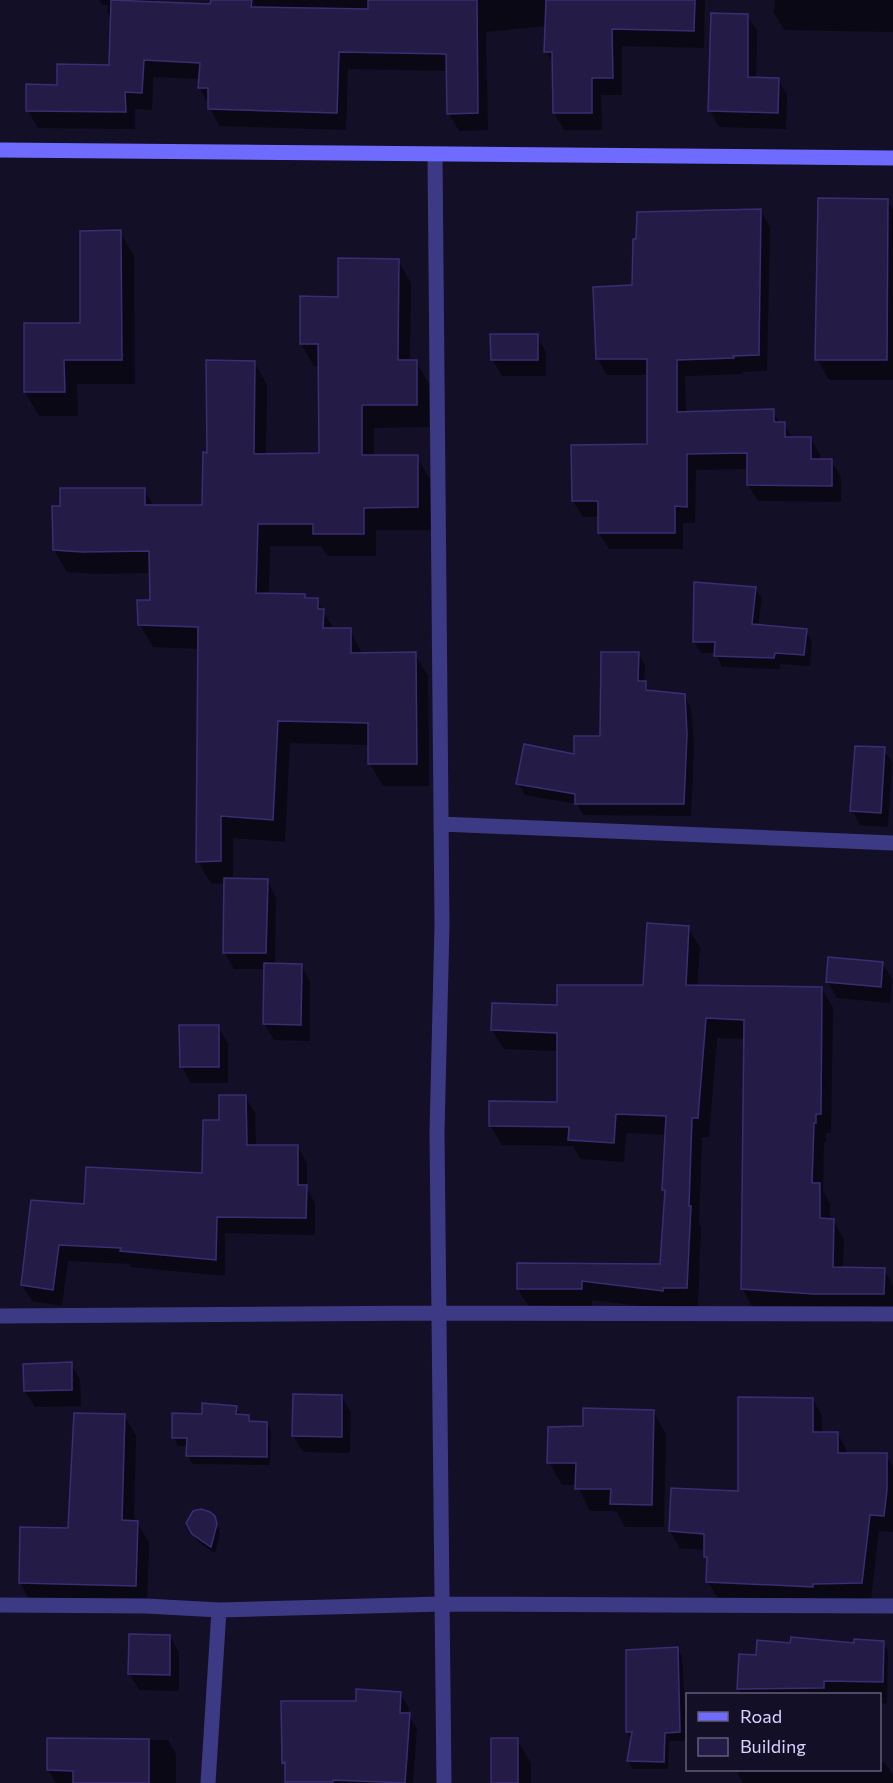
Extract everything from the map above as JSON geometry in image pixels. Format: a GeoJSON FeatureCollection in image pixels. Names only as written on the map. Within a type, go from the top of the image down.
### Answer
{"type":"FeatureCollection","features":[{"type":"Feature","properties":{"kind":"street"},"geometry":{"type":"LineString","coordinates":[[0,150],[893,158]]}},
{"type":"Feature","properties":{"kind":"street"},"geometry":{"type":"LineString","coordinates":[[435,155],[442,925],[437,1133],[444,1783]]}},
{"type":"Feature","properties":{"kind":"street"},"geometry":{"type":"LineString","coordinates":[[441,824],[893,843]]}},
{"type":"Feature","properties":{"kind":"street"},"geometry":{"type":"LineString","coordinates":[[0,1316],[438,1313],[893,1314]]}},
{"type":"Feature","properties":{"kind":"street"},"geometry":{"type":"LineString","coordinates":[[0,1605],[146,1606],[219,1610],[442,1604],[893,1606]]}},
{"type":"Feature","properties":{"kind":"street"},"geometry":{"type":"LineString","coordinates":[[208,1783],[219,1610]]}},
{"type":"Feature","properties":{"kind":"building"},"geometry":{"type":"Polygon","coordinates":[[[111,0],[210,4],[211,0],[252,0],[251,7],[368,9],[368,0],[477,0],[478,113],[447,114],[446,54],[339,52],[337,113],[208,109],[208,88],[198,88],[200,63],[144,60],[142,93],[125,92],[126,112],[26,111],[26,84],[57,85],[57,64],[109,65],[111,0]]]}},
{"type":"Feature","properties":{"kind":"building"},"geometry":{"type":"Polygon","coordinates":[[[546,0],[695,0],[694,31],[612,29],[613,78],[592,78],[592,113],[553,113],[552,52],[544,52],[546,0]]]}},
{"type":"Feature","properties":{"kind":"building"},"geometry":{"type":"Polygon","coordinates":[[[711,13],[748,14],[748,77],[779,78],[778,113],[708,111],[711,13]]]}},
{"type":"Feature","properties":{"kind":"building"},"geometry":{"type":"Polygon","coordinates":[[[818,198],[888,199],[887,360],[815,360],[818,198]]]}},
{"type":"Feature","properties":{"kind":"building"},"geometry":{"type":"Polygon","coordinates":[[[761,209],[759,355],[677,360],[677,412],[774,409],[774,422],[785,422],[785,437],[811,437],[811,459],[832,459],[832,486],[747,485],[747,453],[687,454],[687,507],[675,506],[675,533],[598,533],[598,501],[572,501],[571,445],[647,444],[647,359],[596,359],[593,287],[632,285],[633,239],[636,239],[637,212],[761,209]]]}},
{"type":"Feature","properties":{"kind":"building"},"geometry":{"type":"Polygon","coordinates":[[[121,230],[122,360],[64,360],[65,392],[24,392],[24,323],[80,323],[80,231],[121,230]]]}},
{"type":"Feature","properties":{"kind":"building"},"geometry":{"type":"Polygon","coordinates":[[[338,258],[399,259],[398,360],[417,360],[417,405],[362,405],[362,455],[418,455],[418,507],[364,508],[364,534],[313,534],[313,524],[258,524],[256,593],[305,594],[305,598],[318,598],[318,609],[324,609],[323,628],[351,628],[351,653],[416,652],[417,764],[368,764],[368,723],[278,721],[273,820],[221,816],[221,861],[196,862],[198,627],[138,625],[137,600],[150,600],[149,551],[53,550],[52,506],[60,506],[60,488],[145,488],[145,505],[202,505],[203,452],[207,453],[206,360],[255,361],[254,454],[319,453],[318,344],[300,344],[300,296],[338,297],[338,258]]]}},
{"type":"Feature","properties":{"kind":"building"},"geometry":{"type":"Polygon","coordinates":[[[490,334],[538,334],[538,360],[491,360],[490,334]]]}},
{"type":"Feature","properties":{"kind":"building"},"geometry":{"type":"Polygon","coordinates":[[[694,582],[756,587],[752,624],[807,629],[804,655],[775,653],[774,658],[714,656],[715,642],[693,642],[694,582]]]}},
{"type":"Feature","properties":{"kind":"building"},"geometry":{"type":"Polygon","coordinates":[[[601,652],[639,652],[638,681],[646,681],[646,690],[685,694],[687,734],[684,804],[575,804],[575,794],[516,784],[524,744],[574,754],[574,736],[600,736],[601,652]]]}},
{"type":"Feature","properties":{"kind":"building"},"geometry":{"type":"Polygon","coordinates":[[[855,746],[885,747],[881,813],[850,811],[855,746]]]}},
{"type":"Feature","properties":{"kind":"building"},"geometry":{"type":"Polygon","coordinates":[[[224,878],[268,879],[266,953],[223,953],[224,878]]]}},
{"type":"Feature","properties":{"kind":"building"},"geometry":{"type":"Polygon","coordinates":[[[647,923],[689,926],[686,985],[822,987],[821,1114],[816,1114],[816,1123],[814,1123],[812,1183],[820,1183],[820,1218],[834,1219],[833,1267],[885,1268],[884,1294],[814,1294],[741,1289],[744,1020],[706,1018],[698,1118],[692,1118],[687,1288],[663,1288],[663,1291],[582,1281],[582,1289],[517,1289],[517,1263],[660,1264],[665,1190],[662,1190],[666,1116],[616,1114],[614,1143],[568,1140],[569,1127],[489,1126],[489,1101],[557,1102],[557,1033],[491,1030],[492,1003],[557,1005],[557,985],[643,985],[647,923]]]}},
{"type":"Feature","properties":{"kind":"building"},"geometry":{"type":"Polygon","coordinates":[[[828,957],[883,962],[881,987],[826,982],[828,957]]]}},
{"type":"Feature","properties":{"kind":"building"},"geometry":{"type":"Polygon","coordinates":[[[264,963],[302,964],[301,1025],[263,1024],[264,963]]]}},
{"type":"Feature","properties":{"kind":"building"},"geometry":{"type":"Polygon","coordinates":[[[179,1025],[219,1025],[219,1067],[180,1067],[179,1025]]]}},
{"type":"Feature","properties":{"kind":"building"},"geometry":{"type":"Polygon","coordinates":[[[219,1095],[246,1095],[247,1145],[298,1145],[298,1185],[307,1185],[306,1218],[217,1217],[216,1260],[120,1251],[121,1248],[59,1245],[53,1290],[21,1285],[31,1200],[84,1204],[86,1167],[202,1173],[203,1120],[219,1120],[219,1095]]]}},
{"type":"Feature","properties":{"kind":"building"},"geometry":{"type":"Polygon","coordinates":[[[72,1362],[72,1390],[24,1391],[23,1364],[72,1362]]]}},
{"type":"Feature","properties":{"kind":"building"},"geometry":{"type":"Polygon","coordinates":[[[293,1394],[342,1395],[342,1437],[292,1436],[293,1394]]]}},
{"type":"Feature","properties":{"kind":"building"},"geometry":{"type":"Polygon","coordinates":[[[738,1397],[813,1398],[813,1432],[838,1432],[838,1453],[887,1453],[884,1516],[870,1515],[862,1583],[813,1584],[813,1587],[706,1582],[707,1557],[704,1557],[704,1534],[669,1531],[671,1488],[738,1491],[738,1397]]]}},
{"type":"Feature","properties":{"kind":"building"},"geometry":{"type":"Polygon","coordinates":[[[202,1403],[237,1406],[236,1414],[249,1415],[249,1421],[267,1422],[267,1457],[186,1456],[187,1438],[172,1438],[172,1413],[202,1414],[202,1403]]]}},
{"type":"Feature","properties":{"kind":"building"},"geometry":{"type":"Polygon","coordinates":[[[583,1408],[654,1410],[652,1505],[610,1504],[611,1489],[575,1489],[576,1463],[547,1463],[548,1427],[583,1426],[583,1408]]]}},
{"type":"Feature","properties":{"kind":"building"},"geometry":{"type":"Polygon","coordinates":[[[74,1413],[125,1414],[122,1520],[138,1521],[136,1586],[19,1583],[20,1527],[68,1528],[74,1413]]]}},
{"type":"Feature","properties":{"kind":"building"},"geometry":{"type":"Polygon","coordinates":[[[201,1509],[215,1516],[217,1524],[211,1547],[192,1534],[186,1523],[193,1511],[201,1509]]]}},
{"type":"Feature","properties":{"kind":"building"},"geometry":{"type":"Polygon","coordinates":[[[129,1634],[170,1635],[170,1675],[128,1674],[129,1634]]]}},
{"type":"Feature","properties":{"kind":"building"},"geometry":{"type":"Polygon","coordinates":[[[791,1637],[854,1643],[854,1639],[884,1641],[883,1682],[824,1681],[824,1688],[737,1689],[739,1654],[756,1655],[757,1640],[790,1643],[791,1637]]]}},
{"type":"Feature","properties":{"kind":"building"},"geometry":{"type":"Polygon","coordinates":[[[678,1647],[680,1732],[665,1733],[664,1762],[627,1761],[632,1732],[626,1732],[626,1650],[678,1647]]]}},
{"type":"Feature","properties":{"kind":"building"},"geometry":{"type":"Polygon","coordinates":[[[356,1689],[401,1692],[400,1713],[410,1713],[405,1783],[333,1780],[333,1782],[285,1782],[285,1762],[282,1763],[281,1701],[356,1701],[356,1689]]]}},
{"type":"Feature","properties":{"kind":"building"},"geometry":{"type":"Polygon","coordinates":[[[47,1738],[149,1739],[149,1783],[73,1783],[73,1771],[47,1770],[47,1738]]]}},
{"type":"Feature","properties":{"kind":"building"},"geometry":{"type":"Polygon","coordinates":[[[491,1738],[518,1738],[518,1783],[491,1783],[491,1738]]]}}]}
